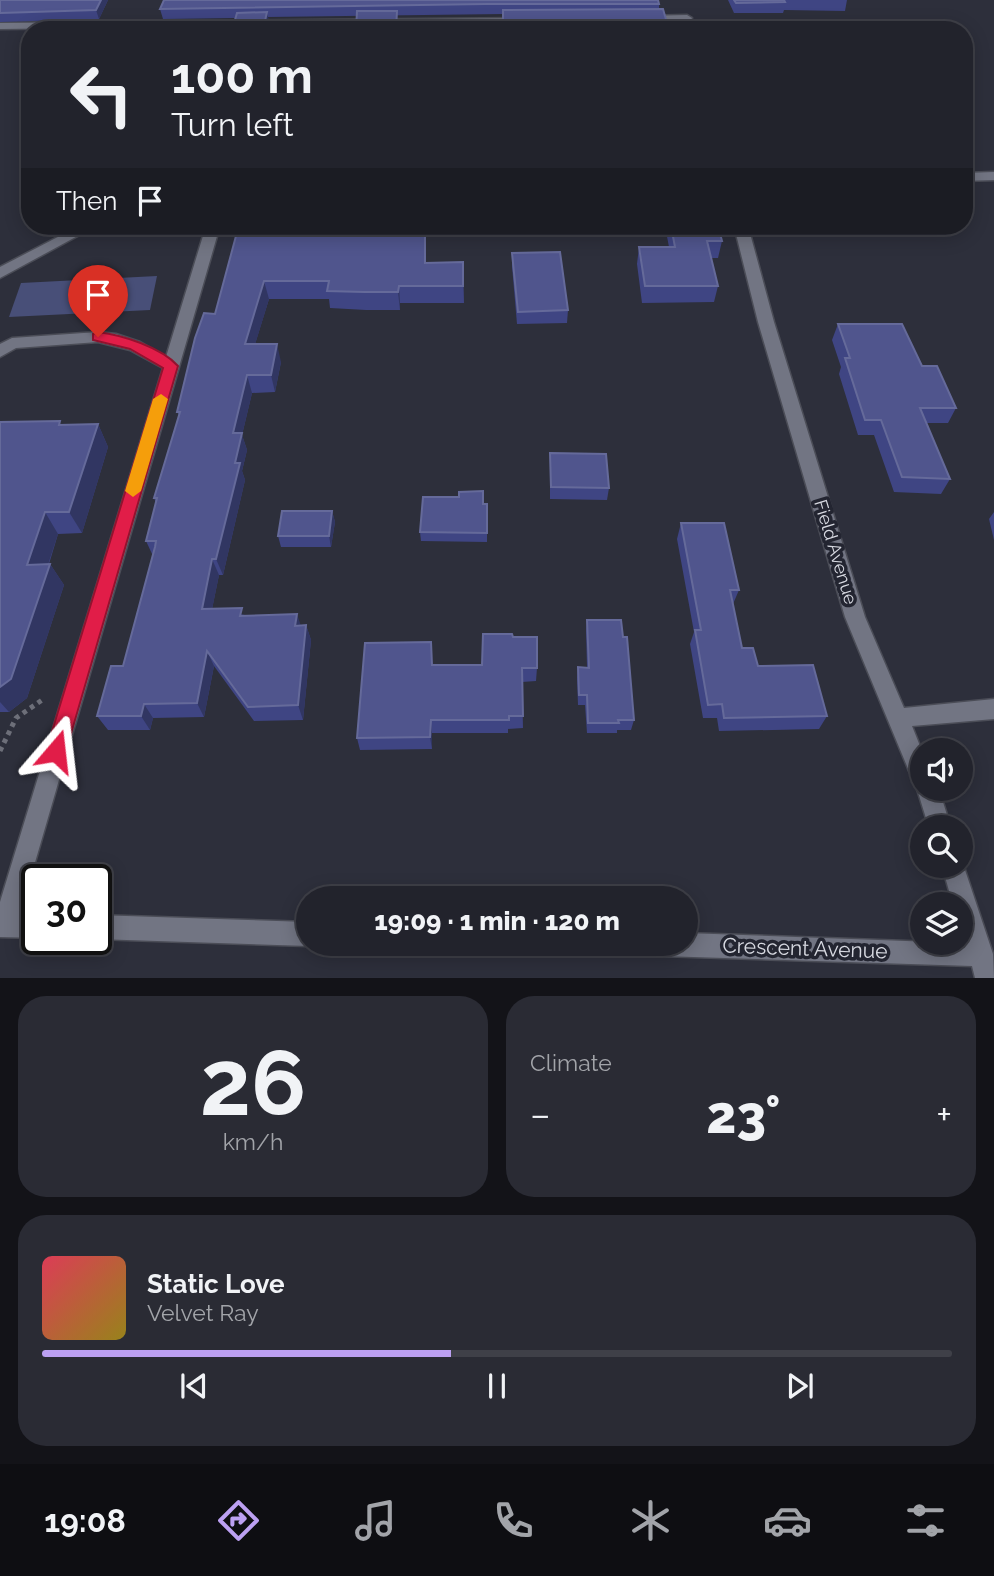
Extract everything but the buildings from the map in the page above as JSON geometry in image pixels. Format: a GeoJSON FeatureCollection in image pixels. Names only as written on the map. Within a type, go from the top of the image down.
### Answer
{"type":"FeatureCollection","features":[{"type":"Feature","properties":{"kind":"street"},"geometry":{"type":"LineString","coordinates":[[682,0],[687,21]]}},
{"type":"Feature","properties":{"kind":"street"},"geometry":{"type":"LineString","coordinates":[[626,19],[657,21]]}},
{"type":"Feature","properties":{"kind":"street"},"geometry":{"type":"LineString","coordinates":[[452,21],[543,20]]}},
{"type":"Feature","properties":{"kind":"street"},"geometry":{"type":"LineString","coordinates":[[0,26],[21,26]]}},
{"type":"Feature","properties":{"kind":"street"},"geometry":{"type":"LineString","coordinates":[[973,177],[994,176]]}},
{"type":"Feature","properties":{"kind":"street"},"geometry":{"type":"LineString","coordinates":[[0,273],[72,235]]}},
{"type":"Feature","properties":{"kind":"street"},"geometry":{"type":"LineString","coordinates":[[21,926],[2,925],[210,235]]}},
{"type":"Feature","properties":{"kind":"street","name":"Field Avenue"},"geometry":{"type":"LineString","coordinates":[[743,235],[766,322],[855,617],[910,747]]}},
{"type":"Feature","properties":{"kind":"street"},"geometry":{"type":"LineString","coordinates":[[0,352],[12,343],[98,337],[116,339],[135,346],[170,366]]}},
{"type":"Feature","properties":{"kind":"street"},"geometry":{"type":"LineString","coordinates":[[898,718],[994,709]]}},
{"type":"Feature","properties":{"kind":"street"},"geometry":{"type":"LineString","coordinates":[[957,878],[988,978]]}},
{"type":"Feature","properties":{"kind":"street"},"geometry":{"type":"LineString","coordinates":[[112,928],[296,934]]}},
{"type":"Feature","properties":{"kind":"street","name":"Crescent Avenue"},"geometry":{"type":"LineString","coordinates":[[698,945],[981,954]]}},
{"type":"Feature","properties":{"kind":"path"},"geometry":{"type":"LineString","coordinates":[[0,751],[16,718],[46,697]]}},
{"type":"Feature","properties":{"kind":"shaded area"},"geometry":{"type":"Polygon","coordinates":[[[157,276],[150,310],[9,317],[21,283],[157,276]]]}},
{"type":"Feature","properties":{"kind":"slow traffic"},"geometry":{"type":"LineString","coordinates":[[133,491],[161,399]]}},
{"type":"Feature","properties":{"kind":"route"},"geometry":{"type":"LineString","coordinates":[[56,751],[170,366],[135,346],[116,339],[98,337]]}}]}
